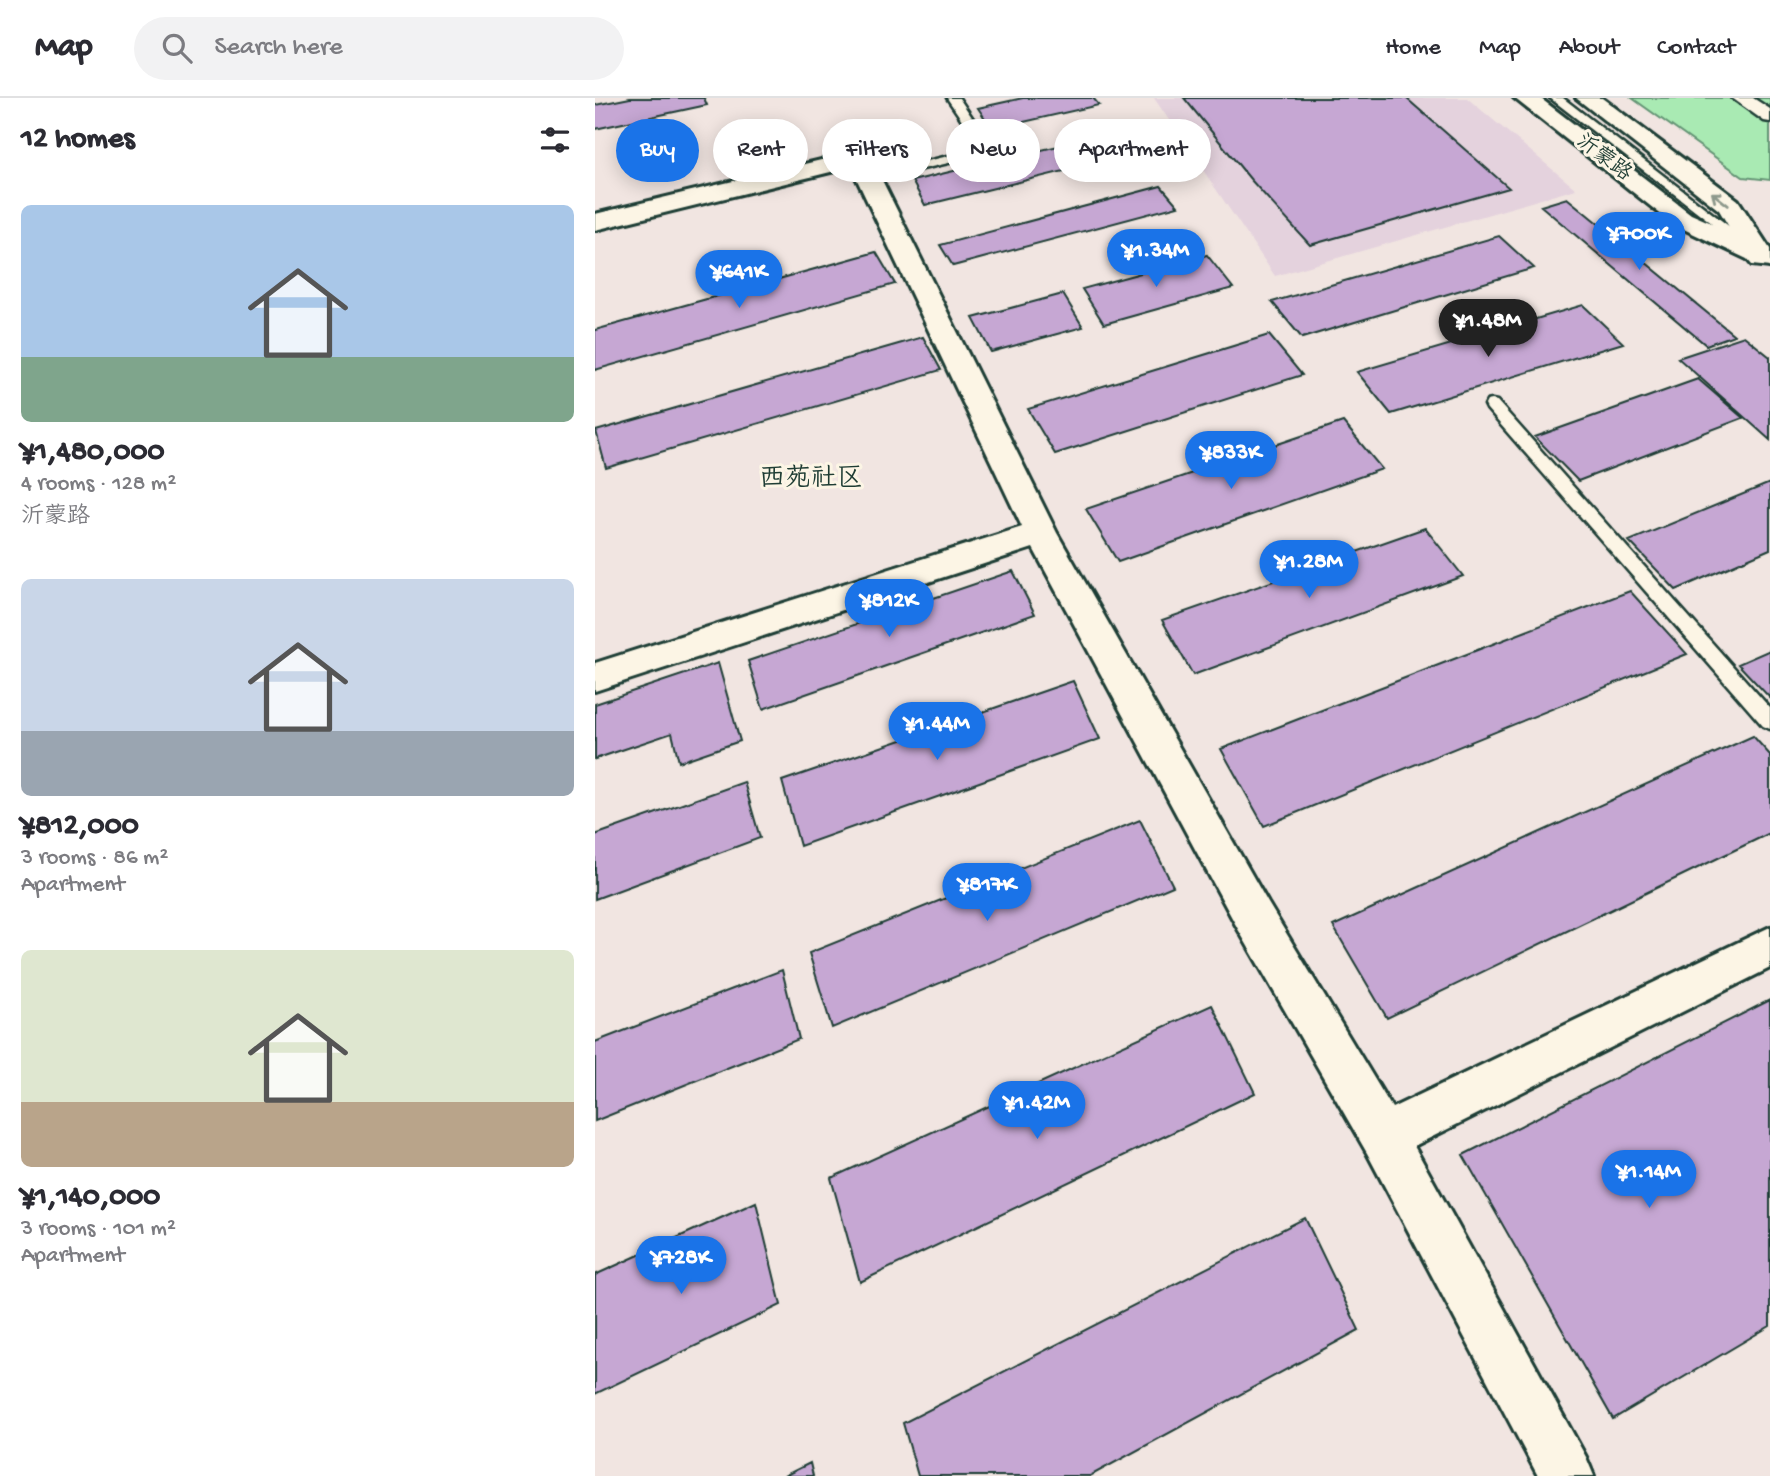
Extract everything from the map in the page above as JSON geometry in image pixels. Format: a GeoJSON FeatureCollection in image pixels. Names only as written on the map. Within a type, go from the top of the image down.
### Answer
{"type":"FeatureCollection","features":[{"type":"Feature","properties":{"kind":"street","name":"沂蒙路"},"geometry":{"type":"LineString","coordinates":[[1525,98],[1682,219],[1767,262]]}},
{"type":"Feature","properties":{"kind":"street","name":"沂蒙路"},"geometry":{"type":"LineString","coordinates":[[1587,98],[1729,205],[1767,262]]}},
{"type":"Feature","properties":{"kind":"street"},"geometry":{"type":"LineString","coordinates":[[1741,98],[1770,117]]}},
{"type":"Feature","properties":{"kind":"street"},"geometry":{"type":"LineString","coordinates":[[595,222],[822,167]]}},
{"type":"Feature","properties":{"kind":"street"},"geometry":{"type":"LineString","coordinates":[[871,182],[1041,533],[1253,916],[1383,1137],[1567,1476]]}},
{"type":"Feature","properties":{"kind":"street"},"geometry":{"type":"LineString","coordinates":[[596,671],[1041,533]]}},
{"type":"Feature","properties":{"kind":"street"},"geometry":{"type":"LineString","coordinates":[[1383,1137],[1770,947]]}},
{"type":"Feature","properties":{"kind":"lane"},"geometry":{"type":"LineString","coordinates":[[932,164],[988,150],[953,98]]}},
{"type":"Feature","properties":{"kind":"lane"},"geometry":{"type":"LineString","coordinates":[[1556,98],[1767,262]]}},
{"type":"Feature","properties":{"kind":"lane"},"geometry":{"type":"LineString","coordinates":[[1492,405],[1770,721]]}},
{"type":"Feature","properties":{"kind":"shaded area"},"geometry":{"type":"Polygon","coordinates":[[[1154,98],[1467,98],[1576,189],[1275,276],[1211,182],[1211,119],[1168,119],[1154,98]]]}},
{"type":"Feature","properties":{"kind":"green space"},"geometry":{"type":"Polygon","coordinates":[[[1632,98],[1770,98],[1770,180],[1743,177],[1632,98]]]}},
{"type":"Feature","properties":{"kind":"building"},"geometry":{"type":"Polygon","coordinates":[[[630,98],[704,98],[707,105],[642,119],[616,119],[616,124],[595,129],[595,105],[630,98]]]}},
{"type":"Feature","properties":{"kind":"building"},"geometry":{"type":"Polygon","coordinates":[[[1023,98],[1093,98],[1099,105],[1037,119],[985,119],[978,108],[1023,98]]]}},
{"type":"Feature","properties":{"kind":"building"},"geometry":{"type":"Polygon","coordinates":[[[1184,98],[1406,98],[1509,188],[1310,245],[1211,131],[1211,119],[1201,119],[1184,98]]]}},
{"type":"Feature","properties":{"kind":"building"},"geometry":{"type":"Polygon","coordinates":[[[1054,147],[1054,173],[1040,177],[1040,150],[1054,147]]]}},
{"type":"Feature","properties":{"kind":"building"},"geometry":{"type":"Polygon","coordinates":[[[946,173],[946,182],[1019,182],[925,205],[913,182],[932,182],[932,176],[946,173]]]}},
{"type":"Feature","properties":{"kind":"building"},"geometry":{"type":"Polygon","coordinates":[[[1161,186],[1178,206],[953,266],[940,245],[1161,186]]]}},
{"type":"Feature","properties":{"kind":"building"},"geometry":{"type":"Polygon","coordinates":[[[1567,198],[1734,335],[1706,345],[1541,206],[1567,198]]]}},
{"type":"Feature","properties":{"kind":"building"},"geometry":{"type":"Polygon","coordinates":[[[1499,236],[1534,268],[1302,338],[1272,302],[1499,236]]]}},
{"type":"Feature","properties":{"kind":"building"},"geometry":{"type":"Polygon","coordinates":[[[876,252],[895,284],[595,370],[595,330],[876,252]]]}},
{"type":"Feature","properties":{"kind":"building"},"geometry":{"type":"Polygon","coordinates":[[[1207,255],[1233,288],[1104,324],[1082,289],[1207,255]]]}},
{"type":"Feature","properties":{"kind":"building"},"geometry":{"type":"Polygon","coordinates":[[[1063,294],[1083,327],[991,352],[973,318],[1063,294]]]}},
{"type":"Feature","properties":{"kind":"building"},"geometry":{"type":"Polygon","coordinates":[[[1583,305],[1623,343],[1391,414],[1357,372],[1583,305]]]}},
{"type":"Feature","properties":{"kind":"building"},"geometry":{"type":"Polygon","coordinates":[[[1269,335],[1302,375],[1055,454],[1028,409],[1269,335]]]}},
{"type":"Feature","properties":{"kind":"building"},"geometry":{"type":"Polygon","coordinates":[[[1744,336],[1770,357],[1770,440],[1678,358],[1744,336]]]}},
{"type":"Feature","properties":{"kind":"building"},"geometry":{"type":"Polygon","coordinates":[[[923,337],[941,370],[606,468],[596,431],[923,337]]]}},
{"type":"Feature","properties":{"kind":"building"},"geometry":{"type":"Polygon","coordinates":[[[1698,379],[1743,418],[1578,481],[1535,437],[1698,379]]]}},
{"type":"Feature","properties":{"kind":"building"},"geometry":{"type":"Polygon","coordinates":[[[1343,422],[1382,469],[1118,562],[1086,509],[1343,422]]]}},
{"type":"Feature","properties":{"kind":"building"},"geometry":{"type":"Polygon","coordinates":[[[1770,483],[1770,549],[1676,590],[1629,541],[1770,483]]]}},
{"type":"Feature","properties":{"kind":"building"},"geometry":{"type":"Polygon","coordinates":[[[1425,528],[1463,576],[1193,675],[1162,620],[1425,528]]]}},
{"type":"Feature","properties":{"kind":"building"},"geometry":{"type":"Polygon","coordinates":[[[1013,571],[1035,614],[763,709],[748,661],[1013,571]]]}},
{"type":"Feature","properties":{"kind":"building"},"geometry":{"type":"Polygon","coordinates":[[[1630,591],[1687,654],[1264,826],[1221,749],[1630,591]]]}},
{"type":"Feature","properties":{"kind":"building"},"geometry":{"type":"Polygon","coordinates":[[[1770,650],[1770,698],[1738,664],[1770,650]]]}},
{"type":"Feature","properties":{"kind":"building"},"geometry":{"type":"Polygon","coordinates":[[[718,663],[740,741],[679,762],[672,733],[595,759],[595,704],[718,663]]]}},
{"type":"Feature","properties":{"kind":"building"},"geometry":{"type":"Polygon","coordinates":[[[1073,681],[1100,739],[800,846],[782,781],[1073,681]]]}},
{"type":"Feature","properties":{"kind":"building"},"geometry":{"type":"Polygon","coordinates":[[[1753,736],[1770,755],[1770,833],[1387,1018],[1333,926],[1753,736]]]}},
{"type":"Feature","properties":{"kind":"building"},"geometry":{"type":"Polygon","coordinates":[[[744,782],[760,838],[595,899],[595,835],[744,782]]]}},
{"type":"Feature","properties":{"kind":"building"},"geometry":{"type":"Polygon","coordinates":[[[1140,820],[1173,886],[832,1028],[809,953],[1140,820]]]}},
{"type":"Feature","properties":{"kind":"building"},"geometry":{"type":"Polygon","coordinates":[[[782,970],[799,1039],[595,1121],[595,1042],[782,970]]]}},
{"type":"Feature","properties":{"kind":"building"},"geometry":{"type":"Polygon","coordinates":[[[1770,1000],[1770,1326],[1613,1419],[1463,1155],[1770,1000]]]}},
{"type":"Feature","properties":{"kind":"building"},"geometry":{"type":"Polygon","coordinates":[[[1212,1005],[1255,1093],[860,1282],[831,1178],[1212,1005]]]}},
{"type":"Feature","properties":{"kind":"building"},"geometry":{"type":"Polygon","coordinates":[[[756,1202],[781,1305],[595,1394],[595,1275],[756,1202]]]}},
{"type":"Feature","properties":{"kind":"building"},"geometry":{"type":"Polygon","coordinates":[[[1305,1218],[1359,1330],[1090,1476],[918,1476],[903,1423],[1305,1218]]]}},
{"type":"Feature","properties":{"kind":"building"},"geometry":{"type":"Polygon","coordinates":[[[810,1463],[813,1476],[784,1476],[810,1463]]]}},
{"type":"Feature","properties":{"kind":"district","name":"西苑社区"},"geometry":{"type":"Point","coordinates":[811,480]}}]}
